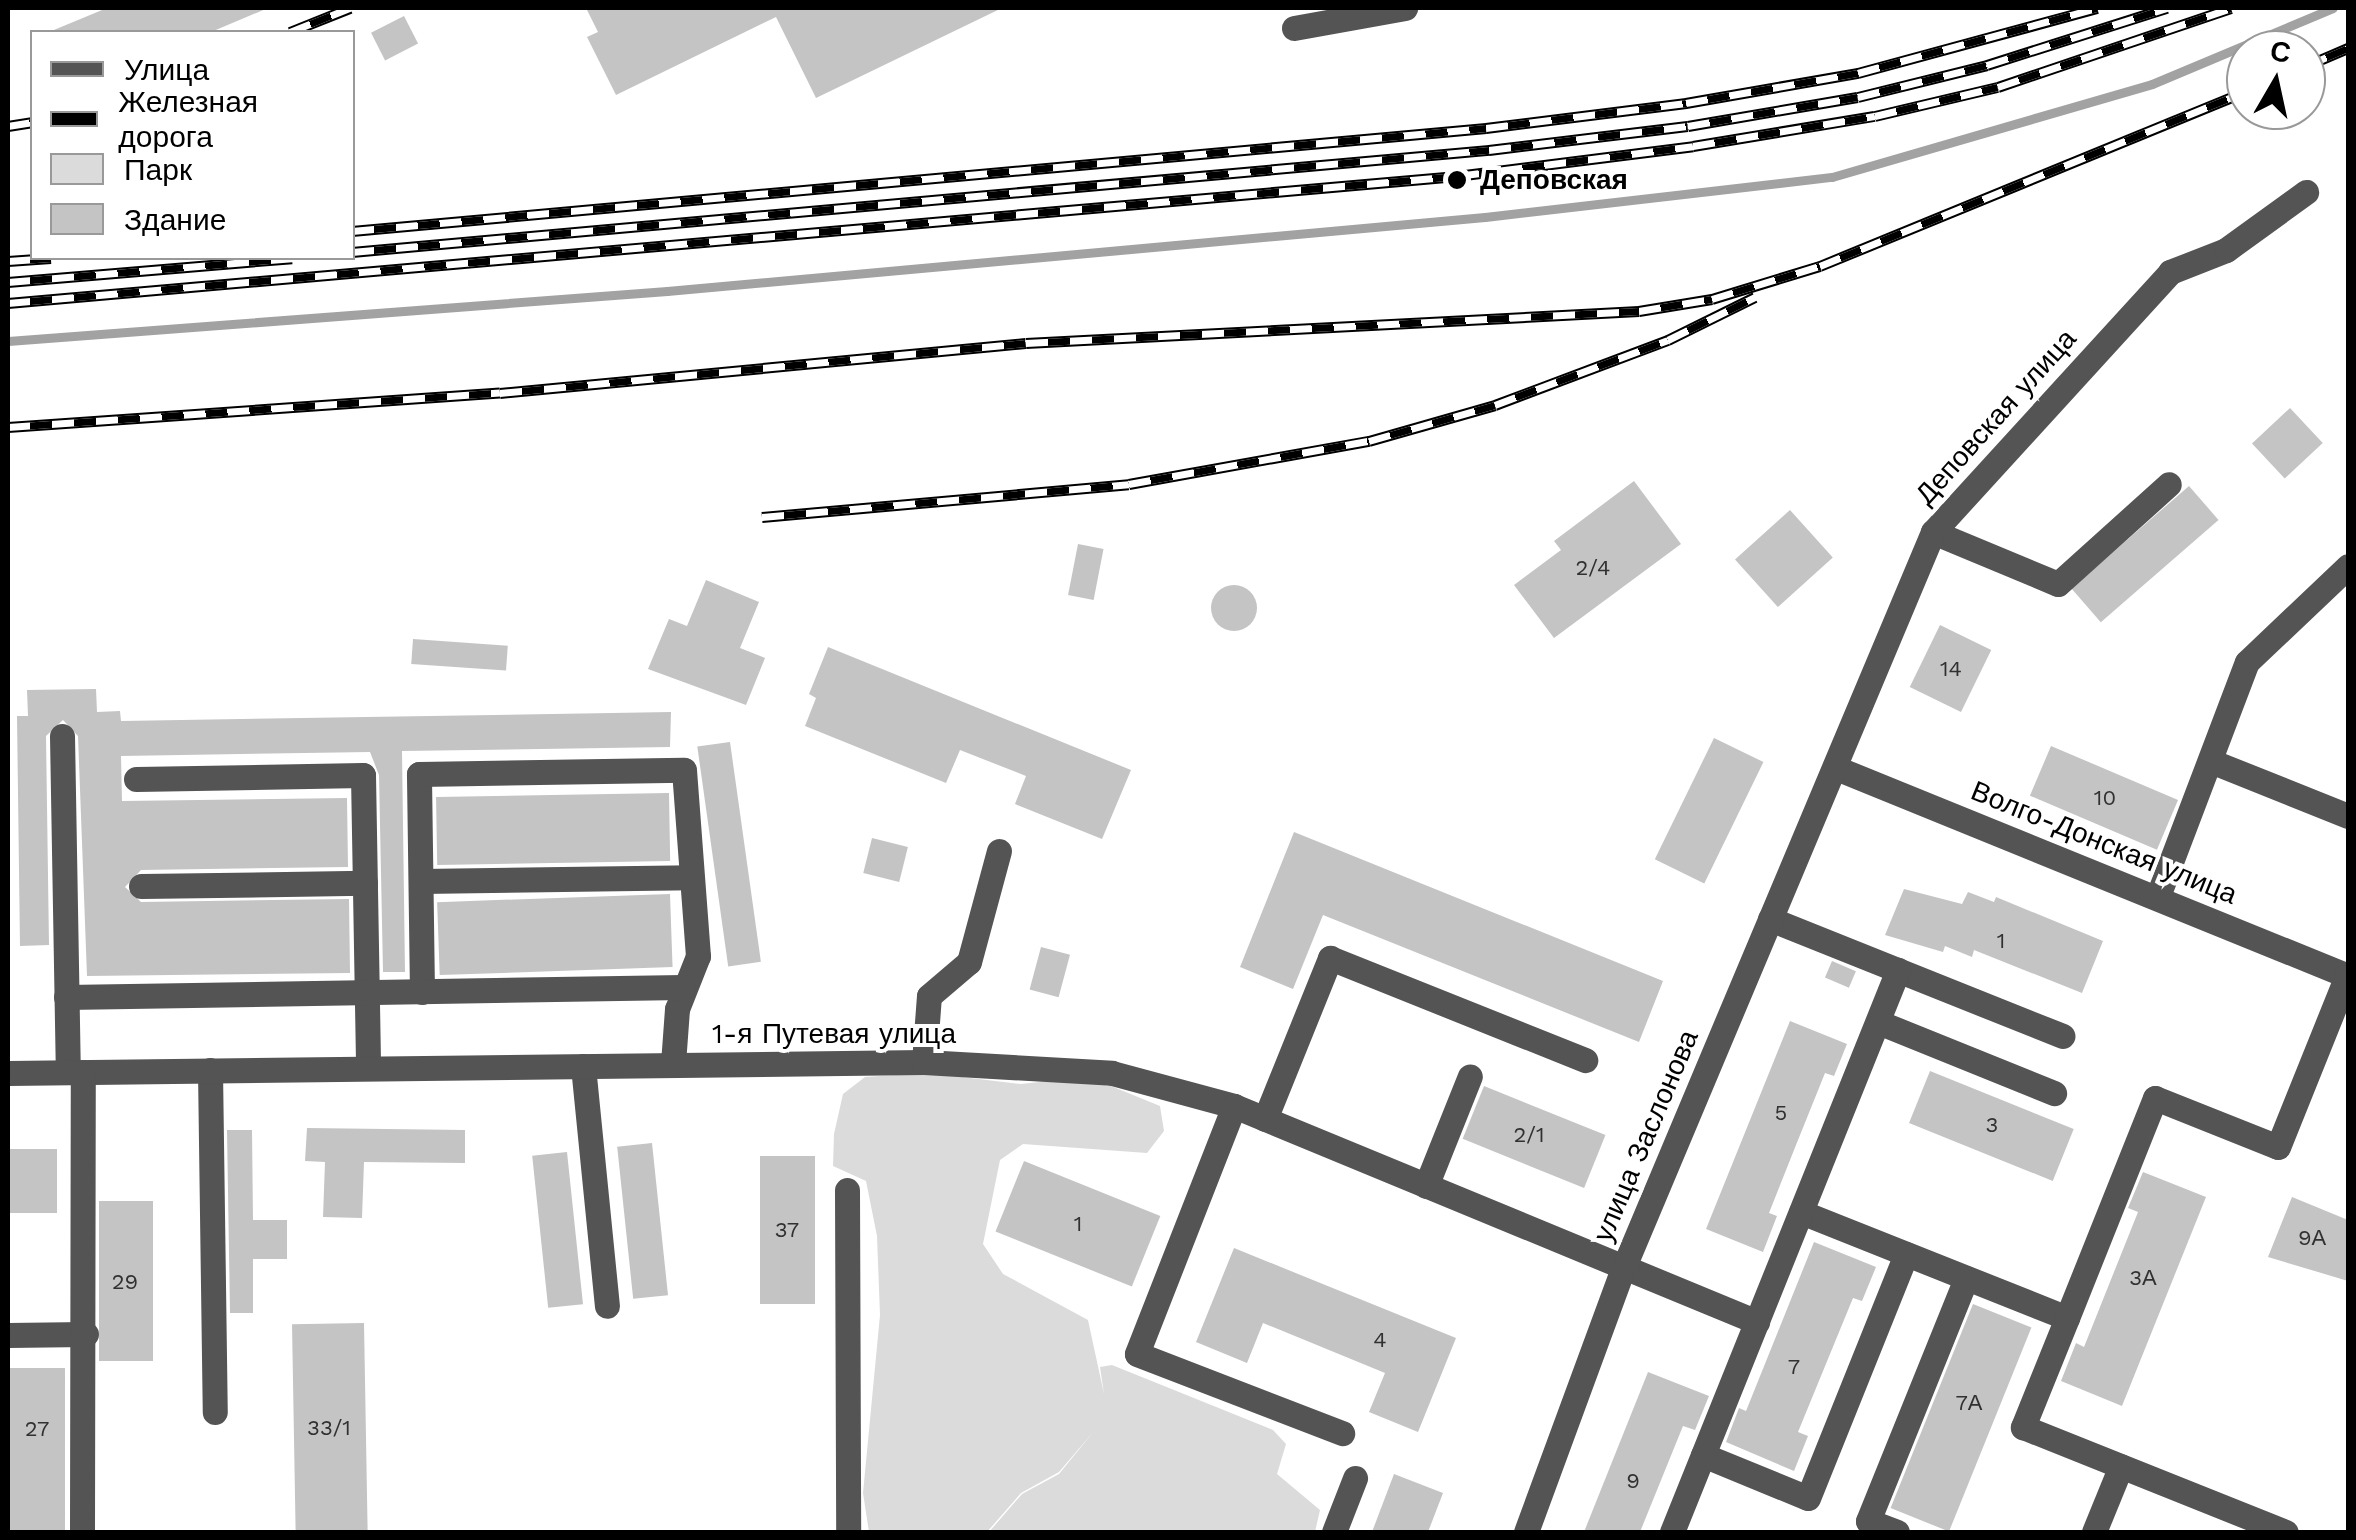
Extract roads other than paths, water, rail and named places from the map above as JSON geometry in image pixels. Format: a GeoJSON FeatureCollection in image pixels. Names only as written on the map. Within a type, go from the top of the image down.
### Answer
{"type":"FeatureCollection","features":[{"type":"Feature","properties":{"kind":"street"},"geometry":{"type":"LineString","coordinates":[[1294,28],[1405,8]]}},
{"type":"Feature","properties":{"kind":"street","name":"Деповская улица"},"geometry":{"type":"LineString","coordinates":[[1836,768],[1911,571],[1934,532],[2170,272],[2226,250],[2306,192]]}},
{"type":"Feature","properties":{"kind":"street"},"geometry":{"type":"LineString","coordinates":[[1934,532],[2058,584],[2170,484]]}},
{"type":"Feature","properties":{"kind":"street"},"geometry":{"type":"LineString","coordinates":[[2158,896],[2214,762],[2247,662],[2348,566]]}},
{"type":"Feature","properties":{"kind":"street"},"geometry":{"type":"LineString","coordinates":[[62,736],[66,997],[75,1072],[86,1334],[82,1532]]}},
{"type":"Feature","properties":{"kind":"street"},"geometry":{"type":"LineString","coordinates":[[2214,762],[2348,816]]}},
{"type":"Feature","properties":{"kind":"street","name":"Волго-Донская улица"},"geometry":{"type":"LineString","coordinates":[[1836,768],[2348,976]]}},
{"type":"Feature","properties":{"kind":"street","name":"улица Заслонова"},"geometry":{"type":"LineString","coordinates":[[1526,1532],[1623,1268],[1836,768]]}},
{"type":"Feature","properties":{"kind":"street"},"geometry":{"type":"LineString","coordinates":[[422,992],[419,774],[684,770],[698,956],[683,987],[673,1063]]}},
{"type":"Feature","properties":{"kind":"street"},"geometry":{"type":"LineString","coordinates":[[136,778],[363,775],[368,1067]]}},
{"type":"Feature","properties":{"kind":"street"},"geometry":{"type":"LineString","coordinates":[[924,1062],[929,996],[969,962],[999,850]]}},
{"type":"Feature","properties":{"kind":"street"},"geometry":{"type":"LineString","coordinates":[[420,882],[690,877]]}},
{"type":"Feature","properties":{"kind":"street"},"geometry":{"type":"LineString","coordinates":[[141,886],[365,883]]}},
{"type":"Feature","properties":{"kind":"street"},"geometry":{"type":"LineString","coordinates":[[1770,919],[2063,1036]]}},
{"type":"Feature","properties":{"kind":"street"},"geometry":{"type":"LineString","coordinates":[[1264,1119],[1330,958],[1585,1060]]}},
{"type":"Feature","properties":{"kind":"street"},"geometry":{"type":"LineString","coordinates":[[1672,1532],[1898,970]]}},
{"type":"Feature","properties":{"kind":"street"},"geometry":{"type":"LineString","coordinates":[[2286,1532],[2023,1427],[2155,1098],[2278,1147],[2348,976]]}},
{"type":"Feature","properties":{"kind":"street"},"geometry":{"type":"LineString","coordinates":[[66,997],[683,987]]}},
{"type":"Feature","properties":{"kind":"street"},"geometry":{"type":"LineString","coordinates":[[1878,1022],[2054,1093]]}},
{"type":"Feature","properties":{"kind":"street","name":"1-я Путевая улица"},"geometry":{"type":"LineString","coordinates":[[8,1073],[924,1062],[1112,1073],[1234,1106],[1757,1322]]}},
{"type":"Feature","properties":{"kind":"street"},"geometry":{"type":"LineString","coordinates":[[583,1066],[607,1306]]}},
{"type":"Feature","properties":{"kind":"street"},"geometry":{"type":"LineString","coordinates":[[210,1070],[215,1412]]}},
{"type":"Feature","properties":{"kind":"street"},"geometry":{"type":"LineString","coordinates":[[1426,1186],[1470,1076]]}},
{"type":"Feature","properties":{"kind":"street"},"geometry":{"type":"LineString","coordinates":[[1234,1106],[1137,1354],[1342,1434]]}},
{"type":"Feature","properties":{"kind":"street"},"geometry":{"type":"LineString","coordinates":[[846,1190],[848,1532]]}},
{"type":"Feature","properties":{"kind":"street"},"geometry":{"type":"LineString","coordinates":[[1801,1212],[2067,1318]]}},
{"type":"Feature","properties":{"kind":"street"},"geometry":{"type":"LineString","coordinates":[[1703,1455],[1808,1498],[1906,1254]]}},
{"type":"Feature","properties":{"kind":"street"},"geometry":{"type":"LineString","coordinates":[[1897,1532],[1868,1521],[1966,1278]]}},
{"type":"Feature","properties":{"kind":"street"},"geometry":{"type":"LineString","coordinates":[[8,1335],[86,1334]]}},
{"type":"Feature","properties":{"kind":"street"},"geometry":{"type":"LineString","coordinates":[[2094,1532],[2121,1466]]}},
{"type":"Feature","properties":{"kind":"street"},"geometry":{"type":"LineString","coordinates":[[1334,1532],[1355,1478]]}},
{"type":"Feature","properties":{"kind":"waterway"},"geometry":{"type":"LineString","coordinates":[[8,341],[667,291],[1485,217],[1832,177],[2152,84],[2333,8]]}},
{"type":"Feature","properties":{"kind":"railway"},"geometry":{"type":"LineString","coordinates":[[295,30],[350,8]]}},
{"type":"Feature","properties":{"kind":"railway"},"geometry":{"type":"LineString","coordinates":[[355,231],[1486,128],[1686,103],[1858,73],[2097,8]]}},
{"type":"Feature","properties":{"kind":"railway"},"geometry":{"type":"LineString","coordinates":[[355,252],[1489,150],[1688,126],[1858,97],[1987,65],[2167,8]]}},
{"type":"Feature","properties":{"kind":"railway"},"geometry":{"type":"LineString","coordinates":[[8,303],[1457,176],[1693,146],[1875,116],[1998,87],[2231,8]]}},
{"type":"Feature","properties":{"kind":"railway"},"geometry":{"type":"LineString","coordinates":[[2326,57],[2348,48]]}},
{"type":"Feature","properties":{"kind":"railway"},"geometry":{"type":"LineString","coordinates":[[8,427],[500,393],[1026,343],[1639,311],[1712,299],[1820,266],[2226,99]]}},
{"type":"Feature","properties":{"kind":"railway"},"geometry":{"type":"LineString","coordinates":[[8,126],[30,122]]}},
{"type":"Feature","properties":{"kind":"railway"},"geometry":{"type":"LineString","coordinates":[[8,261],[30,259]]}},
{"type":"Feature","properties":{"kind":"railway"},"geometry":{"type":"LineString","coordinates":[[8,282],[268,260]]}},
{"type":"Feature","properties":{"kind":"railway"},"geometry":{"type":"LineString","coordinates":[[762,517],[1129,484],[1369,441],[1495,405],[1668,340],[1755,297]]}},
{"type":"Feature","properties":{"kind":"place","name":"Деповская"},"geometry":{"type":"Point","coordinates":[1457,180]}}]}
